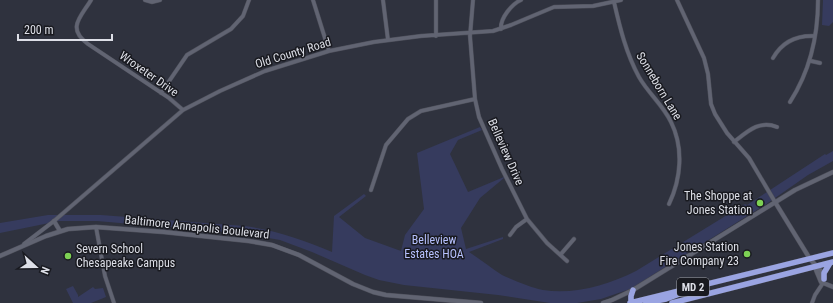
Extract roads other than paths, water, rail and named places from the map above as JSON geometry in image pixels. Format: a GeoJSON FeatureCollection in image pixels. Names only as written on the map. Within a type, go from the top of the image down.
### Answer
{"type":"FeatureCollection","features":[{"type":"Feature","properties":{"kind":"highway","name":"MD 2"},"geometry":{"type":"LineString","coordinates":[[631,303],[833,253]]}},
{"type":"Feature","properties":{"kind":"highway","name":"MD 2"},"geometry":{"type":"LineString","coordinates":[[672,303],[832,262]]}},
{"type":"Feature","properties":{"kind":"highway"},"geometry":{"type":"LineString","coordinates":[[823,281],[824,273],[832,262]]}},
{"type":"Feature","properties":{"kind":"highway"},"geometry":{"type":"LineString","coordinates":[[646,303],[666,299],[710,283]]}},
{"type":"Feature","properties":{"kind":"highway"},"geometry":{"type":"LineString","coordinates":[[631,303],[633,290]]}},
{"type":"Feature","properties":{"kind":"street","name":"Wroxeter Drive"},"geometry":{"type":"LineString","coordinates":[[91,0],[80,15],[76,24],[77,32],[80,36],[98,51],[161,93],[183,110]]}},
{"type":"Feature","properties":{"kind":"street"},"geometry":{"type":"LineString","coordinates":[[145,0],[152,2],[160,0]]}},
{"type":"Feature","properties":{"kind":"street"},"geometry":{"type":"LineString","coordinates":[[161,93],[187,55],[231,29],[244,16],[249,0]]}},
{"type":"Feature","properties":{"kind":"street"},"geometry":{"type":"LineString","coordinates":[[313,0],[329,51]]}},
{"type":"Feature","properties":{"kind":"street"},"geometry":{"type":"LineString","coordinates":[[383,0],[388,40]]}},
{"type":"Feature","properties":{"kind":"street"},"geometry":{"type":"LineString","coordinates":[[436,0],[436,36]]}},
{"type":"Feature","properties":{"kind":"street","name":"Belleview Drive"},"geometry":{"type":"LineString","coordinates":[[473,0],[471,34],[475,99],[479,117],[527,219],[547,242],[567,261]]}},
{"type":"Feature","properties":{"kind":"street"},"geometry":{"type":"LineString","coordinates":[[501,29],[501,23],[506,14],[517,2],[521,0]]}},
{"type":"Feature","properties":{"kind":"street","name":"Old County Road"},"geometry":{"type":"LineString","coordinates":[[21,247],[54,221],[183,110],[260,73],[329,51],[357,45],[388,40],[471,34],[501,29],[554,7],[592,6],[621,0]]}},
{"type":"Feature","properties":{"kind":"street"},"geometry":{"type":"LineString","coordinates":[[677,0],[704,58],[708,74],[710,98],[720,124],[749,158],[810,259],[817,266],[817,272],[821,282],[823,281],[833,287]]}},
{"type":"Feature","properties":{"kind":"street"},"geometry":{"type":"LineString","coordinates":[[790,102],[799,88],[811,61],[818,20],[818,0]]}},
{"type":"Feature","properties":{"kind":"street","name":"Sonneborn Lane"},"geometry":{"type":"LineString","coordinates":[[614,2],[628,56],[640,79],[671,122],[679,144],[679,176],[673,196],[668,204]]}},
{"type":"Feature","properties":{"kind":"street"},"geometry":{"type":"LineString","coordinates":[[773,58],[779,48],[788,42],[802,36],[815,36]]}},
{"type":"Feature","properties":{"kind":"street"},"geometry":{"type":"LineString","coordinates":[[811,61],[820,63]]}},
{"type":"Feature","properties":{"kind":"street"},"geometry":{"type":"LineString","coordinates":[[372,190],[386,145],[408,119],[422,111],[475,99]]}},
{"type":"Feature","properties":{"kind":"street"},"geometry":{"type":"LineString","coordinates":[[734,142],[754,128],[767,124],[777,127]]}},
{"type":"Feature","properties":{"kind":"street"},"geometry":{"type":"LineString","coordinates":[[603,303],[633,290],[795,190],[833,172]]}},
{"type":"Feature","properties":{"kind":"street"},"geometry":{"type":"LineString","coordinates":[[510,235],[516,227],[527,219]]}},
{"type":"Feature","properties":{"kind":"street"},"geometry":{"type":"LineString","coordinates":[[54,221],[60,231]]}},
{"type":"Feature","properties":{"kind":"street"},"geometry":{"type":"LineString","coordinates":[[96,227],[106,281],[114,303]]}},
{"type":"Feature","properties":{"kind":"street","name":"Baltimore Annapolis Boulevard"},"geometry":{"type":"LineString","coordinates":[[0,256],[60,231],[75,228],[96,227],[146,230],[263,243],[290,251],[344,280],[373,292],[400,297],[481,303]]}},
{"type":"Feature","properties":{"kind":"street"},"geometry":{"type":"LineString","coordinates":[[561,254],[574,239]]}},
{"type":"Feature","properties":{"kind":"street"},"geometry":{"type":"LineString","coordinates":[[812,303],[823,281]]}},
{"type":"Feature","properties":{"kind":"place","name":"The Shoppe at Jones Station"},"geometry":{"type":"Point","coordinates":[760,203]}},
{"type":"Feature","properties":{"kind":"place","name":"Jones Station Fire Company 23"},"geometry":{"type":"Point","coordinates":[747,254]}},
{"type":"Feature","properties":{"kind":"place","name":"Severn School Chesapeake Campus"},"geometry":{"type":"Point","coordinates":[68,256]}},
{"type":"Feature","properties":{"kind":"park label","name":"Belleview Estates HOA"},"geometry":{"type":"Point","coordinates":[434,247]}}]}
